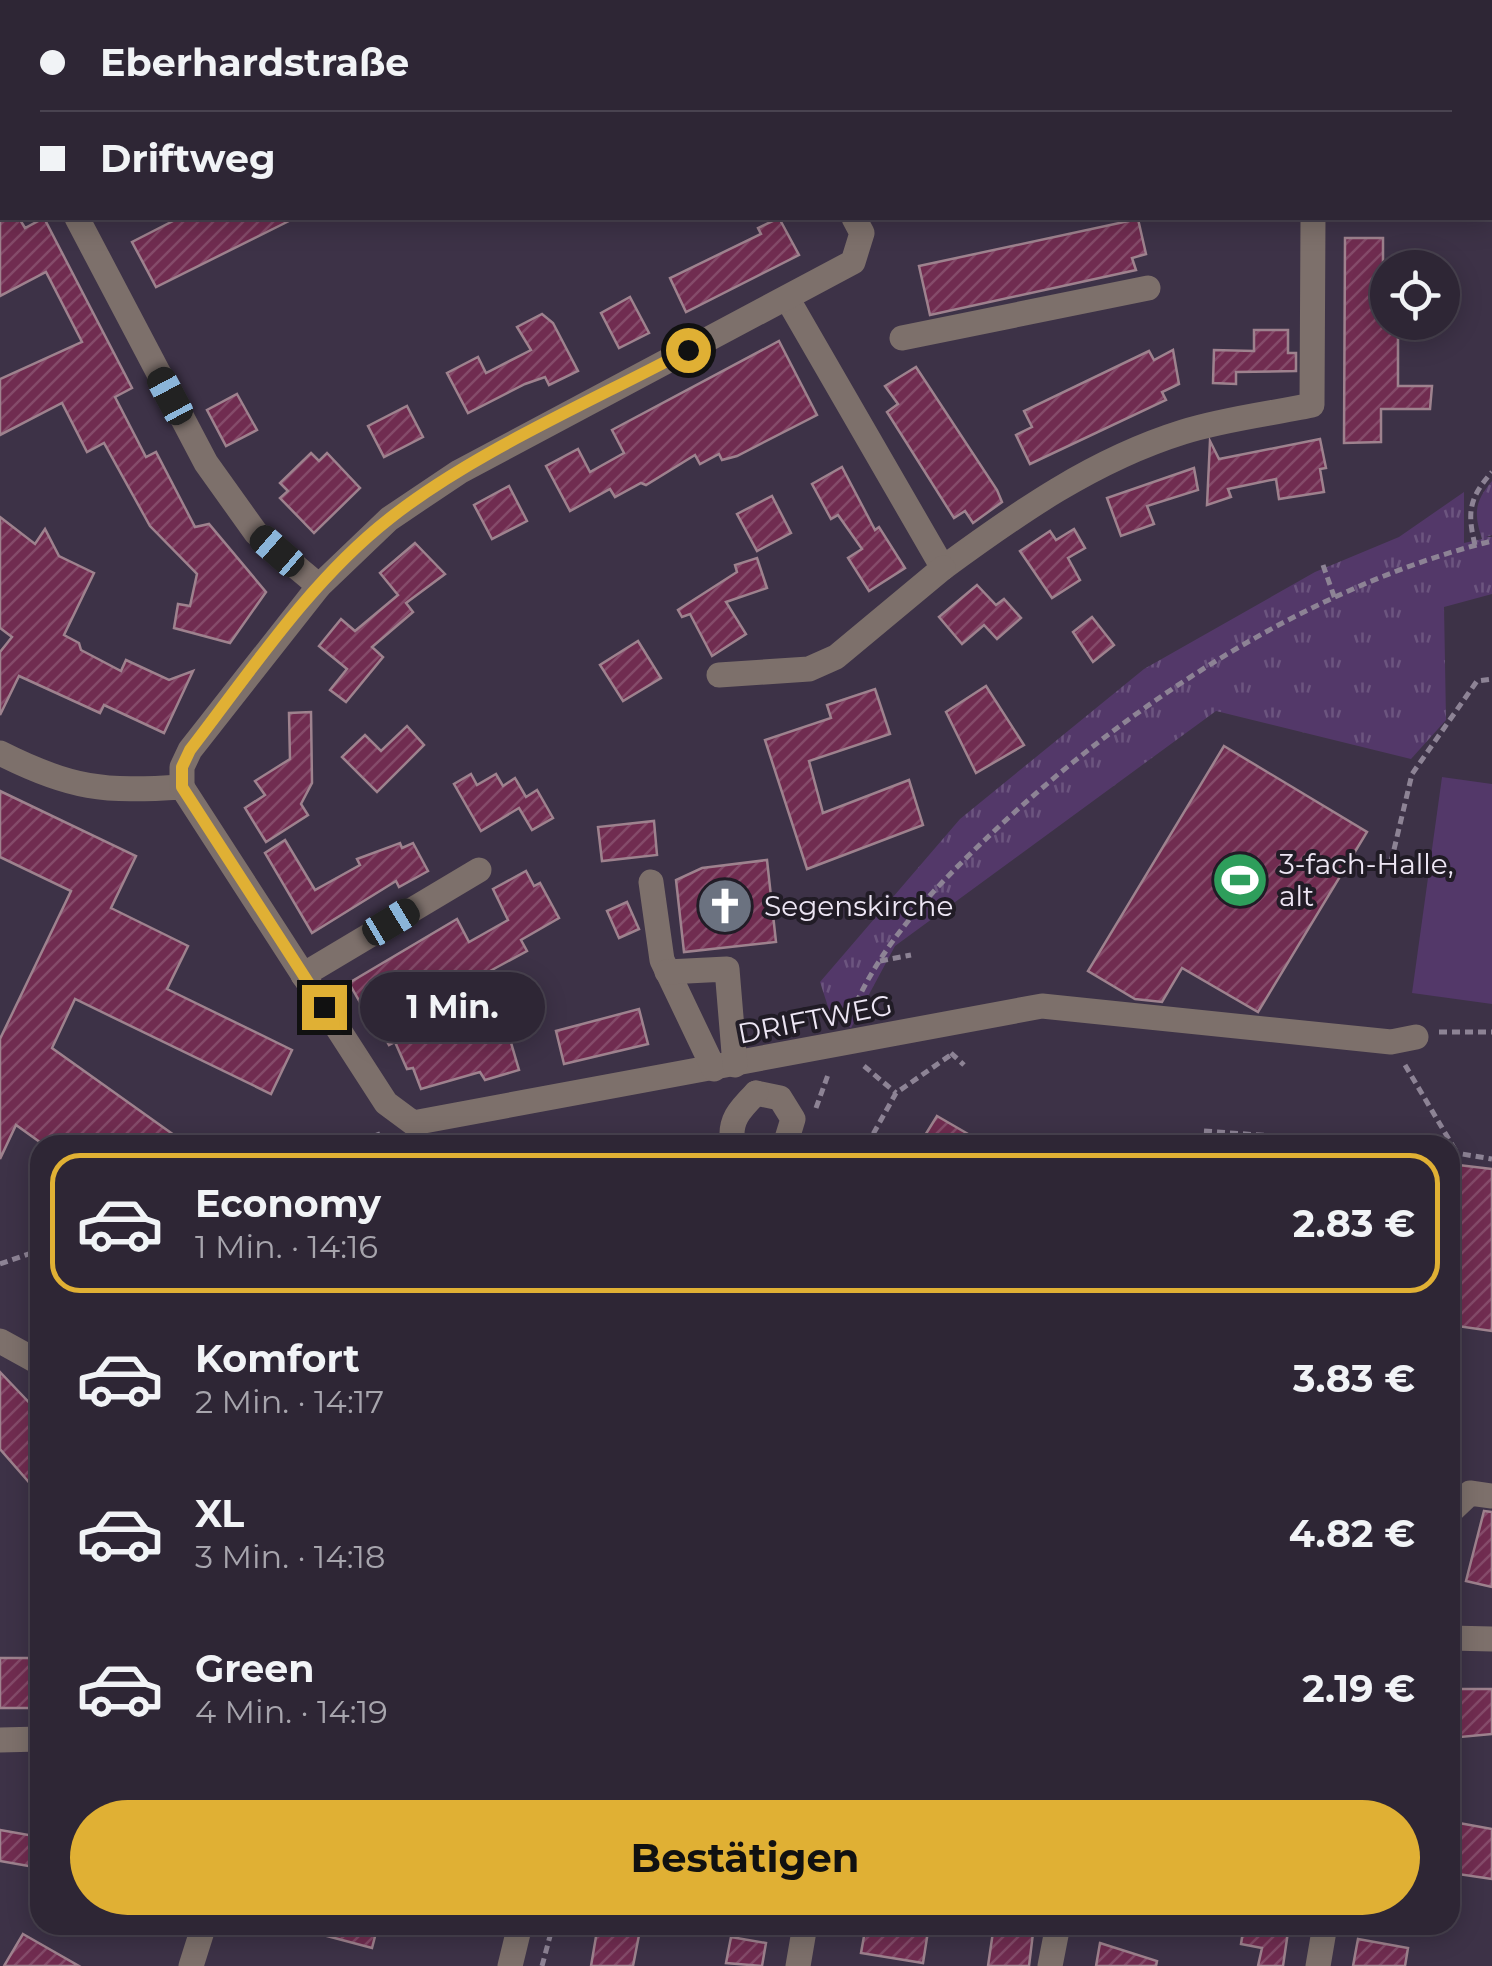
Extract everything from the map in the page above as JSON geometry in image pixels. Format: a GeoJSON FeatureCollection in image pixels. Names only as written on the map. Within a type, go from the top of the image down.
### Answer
{"type":"FeatureCollection","features":[{"type":"Feature","properties":{"kind":"street"},"geometry":{"type":"LineString","coordinates":[[77,220],[206,463],[256,533],[319,586]]}},
{"type":"Feature","properties":{"kind":"street"},"geometry":{"type":"LineString","coordinates":[[397,1115],[182,787],[182,767],[190,750],[319,586],[388,519],[459,472],[853,262],[862,233],[855,220]]}},
{"type":"Feature","properties":{"kind":"street"},"geometry":{"type":"LineString","coordinates":[[720,674],[809,669],[836,657],[943,568],[1030,503],[1132,451],[1186,431],[1312,405],[1312,220]]}},
{"type":"Feature","properties":{"kind":"street"},"geometry":{"type":"LineString","coordinates":[[902,338],[1148,288]]}},
{"type":"Feature","properties":{"kind":"street"},"geometry":{"type":"LineString","coordinates":[[786,298],[943,568]]}},
{"type":"Feature","properties":{"kind":"street"},"geometry":{"type":"LineString","coordinates":[[0,753],[47,777],[108,791],[182,787]]}},
{"type":"Feature","properties":{"kind":"street"},"geometry":{"type":"LineString","coordinates":[[303,975],[479,870]]}},
{"type":"Feature","properties":{"kind":"street"},"geometry":{"type":"LineString","coordinates":[[651,882],[668,972],[756,1093],[780,1098],[793,1119],[788,1135]]}},
{"type":"Feature","properties":{"kind":"street"},"geometry":{"type":"LineString","coordinates":[[668,972],[727,969],[733,1066]]}},
{"type":"Feature","properties":{"kind":"street","name":"DRIFTWEG"},"geometry":{"type":"LineString","coordinates":[[397,1115],[428,1123],[1042,1006],[1404,1039]]}},
{"type":"Feature","properties":{"kind":"street"},"geometry":{"type":"LineString","coordinates":[[730,1135],[736,1113],[756,1093]]}},
{"type":"Feature","properties":{"kind":"street"},"geometry":{"type":"LineString","coordinates":[[0,1341],[30,1358]]}},
{"type":"Feature","properties":{"kind":"street"},"geometry":{"type":"LineString","coordinates":[[1460,1502],[1470,1493],[1492,1496]]}},
{"type":"Feature","properties":{"kind":"street"},"geometry":{"type":"LineString","coordinates":[[1460,1638],[1492,1638]]}},
{"type":"Feature","properties":{"kind":"street"},"geometry":{"type":"LineString","coordinates":[[0,1740],[30,1739]]}},
{"type":"Feature","properties":{"kind":"street"},"geometry":{"type":"LineString","coordinates":[[190,1966],[201,1935]]}},
{"type":"Feature","properties":{"kind":"street"},"geometry":{"type":"LineString","coordinates":[[510,1966],[518,1935]]}},
{"type":"Feature","properties":{"kind":"street"},"geometry":{"type":"LineString","coordinates":[[798,1966],[803,1935]]}},
{"type":"Feature","properties":{"kind":"street"},"geometry":{"type":"LineString","coordinates":[[1050,1966],[1056,1935]]}},
{"type":"Feature","properties":{"kind":"street"},"geometry":{"type":"LineString","coordinates":[[1318,1966],[1323,1935]]}},
{"type":"Feature","properties":{"kind":"path"},"geometry":{"type":"LineString","coordinates":[[1476,545],[1468,515],[1472,495],[1492,472]]}},
{"type":"Feature","properties":{"kind":"path"},"geometry":{"type":"LineString","coordinates":[[814,1112],[839,1044],[878,961],[963,860],[1032,795],[1114,729],[1199,669],[1335,599],[1492,541]]}},
{"type":"Feature","properties":{"kind":"path"},"geometry":{"type":"LineString","coordinates":[[1323,565],[1335,599]]}},
{"type":"Feature","properties":{"kind":"path"},"geometry":{"type":"LineString","coordinates":[[1391,862],[1412,774],[1478,682],[1492,679]]}},
{"type":"Feature","properties":{"kind":"path"},"geometry":{"type":"LineString","coordinates":[[878,961],[911,955]]}},
{"type":"Feature","properties":{"kind":"path"},"geometry":{"type":"LineString","coordinates":[[1446,1135],[1404,1039],[1444,1030],[1492,1032]]}},
{"type":"Feature","properties":{"kind":"path"},"geometry":{"type":"LineString","coordinates":[[839,1044],[896,1093]]}},
{"type":"Feature","properties":{"kind":"path"},"geometry":{"type":"LineString","coordinates":[[872,1135],[896,1093],[952,1054]]}},
{"type":"Feature","properties":{"kind":"path"},"geometry":{"type":"LineString","coordinates":[[379,1135],[397,1115]]}},
{"type":"Feature","properties":{"kind":"path"},"geometry":{"type":"LineString","coordinates":[[1204,1131],[1259,1135]]}},
{"type":"Feature","properties":{"kind":"path"},"geometry":{"type":"LineString","coordinates":[[1460,1154],[1492,1159]]}},
{"type":"Feature","properties":{"kind":"path"},"geometry":{"type":"LineString","coordinates":[[0,1264],[30,1254]]}},
{"type":"Feature","properties":{"kind":"path"},"geometry":{"type":"LineString","coordinates":[[542,1966],[550,1935]]}},
{"type":"Feature","properties":{"kind":"green space"},"geometry":{"type":"Polygon","coordinates":[[[1492,481],[1492,535],[1486,537],[1492,537],[1492,594],[1444,607],[1446,720],[1411,759],[1216,711],[895,946],[851,1028],[831,1016],[820,982],[960,819],[1144,669],[1315,572],[1399,537],[1464,492],[1464,543],[1482,539],[1477,509],[1492,481]]]}},
{"type":"Feature","properties":{"kind":"green space"},"geometry":{"type":"Polygon","coordinates":[[[1442,777],[1492,784],[1492,1004],[1412,993],[1442,777]]]}},
{"type":"Feature","properties":{"kind":"building"},"geometry":{"type":"Polygon","coordinates":[[[0,220],[20,220],[25,228],[45,220],[132,388],[115,397],[146,457],[156,452],[195,527],[209,524],[266,592],[230,643],[174,628],[178,604],[190,606],[197,574],[150,526],[104,443],[87,452],[62,403],[0,435],[0,379],[82,342],[46,272],[0,296],[0,220]]]}},
{"type":"Feature","properties":{"kind":"building"},"geometry":{"type":"Polygon","coordinates":[[[175,220],[291,220],[156,287],[132,242],[175,220]]]}},
{"type":"Feature","properties":{"kind":"building"},"geometry":{"type":"Polygon","coordinates":[[[780,220],[799,255],[686,312],[670,278],[761,234],[758,228],[780,220]]]}},
{"type":"Feature","properties":{"kind":"building"},"geometry":{"type":"Polygon","coordinates":[[[1133,220],[1138,220],[1146,254],[1132,258],[1136,270],[930,315],[919,266],[1133,220]]]}},
{"type":"Feature","properties":{"kind":"building"},"geometry":{"type":"Polygon","coordinates":[[[1345,238],[1383,238],[1383,250],[1370,250],[1370,340],[1398,340],[1398,386],[1432,386],[1430,409],[1381,409],[1381,442],[1344,443],[1345,238]]]}},
{"type":"Feature","properties":{"kind":"building"},"geometry":{"type":"Polygon","coordinates":[[[630,297],[649,333],[619,348],[601,313],[630,297]]]}},
{"type":"Feature","properties":{"kind":"building"},"geometry":{"type":"Polygon","coordinates":[[[542,314],[553,323],[578,371],[549,385],[545,377],[525,384],[468,413],[447,373],[478,357],[486,373],[531,350],[517,327],[542,314]]]}},
{"type":"Feature","properties":{"kind":"building"},"geometry":{"type":"Polygon","coordinates":[[[1254,330],[1288,330],[1288,353],[1296,353],[1296,371],[1236,372],[1236,384],[1213,383],[1214,350],[1254,351],[1254,330]]]}},
{"type":"Feature","properties":{"kind":"building"},"geometry":{"type":"Polygon","coordinates":[[[779,341],[817,415],[737,456],[722,460],[719,454],[700,464],[695,455],[646,485],[641,483],[615,497],[610,489],[570,511],[546,466],[578,449],[590,472],[624,453],[612,430],[779,341]]]}},
{"type":"Feature","properties":{"kind":"building"},"geometry":{"type":"Polygon","coordinates":[[[1173,350],[1179,384],[1162,392],[1166,400],[1030,464],[1016,435],[1032,427],[1024,411],[1149,351],[1154,360],[1173,350]]]}},
{"type":"Feature","properties":{"kind":"building"},"geometry":{"type":"Polygon","coordinates":[[[916,367],[1002,502],[973,523],[965,511],[954,518],[887,412],[898,404],[885,386],[916,367]]]}},
{"type":"Feature","properties":{"kind":"building"},"geometry":{"type":"Polygon","coordinates":[[[237,394],[257,430],[226,446],[207,410],[237,394]]]}},
{"type":"Feature","properties":{"kind":"building"},"geometry":{"type":"Polygon","coordinates":[[[407,406],[423,437],[384,457],[368,426],[407,406]]]}},
{"type":"Feature","properties":{"kind":"building"},"geometry":{"type":"Polygon","coordinates":[[[1320,439],[1326,468],[1320,469],[1324,492],[1279,499],[1276,479],[1228,489],[1231,497],[1207,505],[1210,441],[1219,459],[1320,439]]]}},
{"type":"Feature","properties":{"kind":"building"},"geometry":{"type":"Polygon","coordinates":[[[311,453],[319,461],[327,453],[360,488],[314,533],[280,498],[288,491],[280,483],[311,453]]]}},
{"type":"Feature","properties":{"kind":"building"},"geometry":{"type":"Polygon","coordinates":[[[842,467],[875,530],[879,527],[905,568],[869,591],[848,558],[862,549],[838,515],[831,519],[812,484],[842,467]]]}},
{"type":"Feature","properties":{"kind":"building"},"geometry":{"type":"Polygon","coordinates":[[[1194,468],[1198,490],[1147,506],[1154,524],[1121,536],[1107,498],[1194,468]]]}},
{"type":"Feature","properties":{"kind":"building"},"geometry":{"type":"Polygon","coordinates":[[[509,486],[527,521],[492,539],[474,505],[509,486]]]}},
{"type":"Feature","properties":{"kind":"building"},"geometry":{"type":"Polygon","coordinates":[[[772,496],[791,533],[757,551],[737,514],[772,496]]]}},
{"type":"Feature","properties":{"kind":"building"},"geometry":{"type":"Polygon","coordinates":[[[0,517],[35,544],[45,529],[59,556],[94,573],[64,635],[79,643],[81,650],[121,671],[126,660],[169,680],[193,671],[164,733],[104,705],[100,713],[19,676],[0,715],[0,652],[12,637],[0,628],[0,517]]]}},
{"type":"Feature","properties":{"kind":"building"},"geometry":{"type":"Polygon","coordinates":[[[1074,529],[1085,548],[1068,558],[1080,580],[1052,598],[1020,551],[1050,531],[1056,540],[1074,529]]]}},
{"type":"Feature","properties":{"kind":"building"},"geometry":{"type":"Polygon","coordinates":[[[415,543],[445,574],[406,603],[413,612],[372,647],[383,657],[346,702],[330,690],[347,669],[319,646],[341,619],[355,631],[398,595],[380,573],[415,543]]]}},
{"type":"Feature","properties":{"kind":"building"},"geometry":{"type":"Polygon","coordinates":[[[757,558],[767,588],[726,602],[746,634],[712,656],[690,614],[682,617],[678,610],[737,572],[735,565],[757,558]]]}},
{"type":"Feature","properties":{"kind":"building"},"geometry":{"type":"Polygon","coordinates":[[[977,585],[996,605],[1004,599],[1021,618],[997,639],[984,625],[962,644],[939,617],[977,585]]]}},
{"type":"Feature","properties":{"kind":"building"},"geometry":{"type":"Polygon","coordinates":[[[1092,617],[1114,645],[1093,662],[1073,632],[1092,617]]]}},
{"type":"Feature","properties":{"kind":"building"},"geometry":{"type":"Polygon","coordinates":[[[638,641],[661,678],[623,701],[600,665],[638,641]]]}},
{"type":"Feature","properties":{"kind":"building"},"geometry":{"type":"Polygon","coordinates":[[[986,686],[1024,745],[976,773],[946,712],[986,686]]]}},
{"type":"Feature","properties":{"kind":"building"},"geometry":{"type":"Polygon","coordinates":[[[875,689],[890,734],[809,761],[823,813],[909,780],[923,825],[807,869],[765,740],[831,718],[827,705],[875,689]]]}},
{"type":"Feature","properties":{"kind":"building"},"geometry":{"type":"Polygon","coordinates":[[[311,712],[312,783],[301,804],[308,815],[266,842],[245,808],[265,795],[255,781],[290,759],[289,713],[311,712]]]}},
{"type":"Feature","properties":{"kind":"building"},"geometry":{"type":"Polygon","coordinates":[[[407,726],[424,745],[377,792],[342,757],[365,735],[381,751],[407,726]]]}},
{"type":"Feature","properties":{"kind":"building","name":"3-fach-Halle, alt"},"geometry":{"type":"Polygon","coordinates":[[[1224,746],[1367,832],[1258,1012],[1182,968],[1162,1002],[1135,999],[1088,971],[1224,746]]]}},
{"type":"Feature","properties":{"kind":"building"},"geometry":{"type":"Polygon","coordinates":[[[471,774],[477,785],[496,774],[503,786],[515,778],[526,797],[537,790],[553,818],[532,830],[519,808],[481,831],[454,784],[471,774]]]}},
{"type":"Feature","properties":{"kind":"building"},"geometry":{"type":"Polygon","coordinates":[[[0,791],[136,856],[111,908],[188,946],[167,989],[292,1050],[271,1094],[75,999],[52,1048],[174,1135],[30,1135],[16,1125],[0,1159],[0,1039],[71,891],[0,857],[0,791]]]}},
{"type":"Feature","properties":{"kind":"building"},"geometry":{"type":"Polygon","coordinates":[[[654,821],[657,855],[602,861],[598,827],[654,821]]]}},
{"type":"Feature","properties":{"kind":"building"},"geometry":{"type":"Polygon","coordinates":[[[285,840],[315,890],[360,865],[357,859],[400,843],[402,848],[413,843],[428,871],[399,887],[396,881],[312,933],[265,853],[285,840]]]}},
{"type":"Feature","properties":{"kind":"building","name":"Segenskirche"},"geometry":{"type":"Polygon","coordinates":[[[767,860],[776,942],[684,952],[676,880],[702,868],[767,860]]]}},
{"type":"Feature","properties":{"kind":"building"},"geometry":{"type":"Polygon","coordinates":[[[526,871],[534,886],[540,883],[559,918],[521,940],[527,951],[490,971],[519,1070],[485,1080],[480,1072],[421,1089],[413,1068],[407,1069],[395,1042],[389,1045],[374,1017],[370,1020],[349,983],[457,919],[469,942],[508,920],[493,889],[526,871]]]}},
{"type":"Feature","properties":{"kind":"building"},"geometry":{"type":"Polygon","coordinates":[[[627,902],[639,929],[619,938],[607,911],[627,902]]]}},
{"type":"Feature","properties":{"kind":"building"},"geometry":{"type":"Polygon","coordinates":[[[639,1009],[648,1044],[564,1064],[556,1031],[639,1009]]]}},
{"type":"Feature","properties":{"kind":"building"},"geometry":{"type":"Polygon","coordinates":[[[937,1116],[970,1135],[925,1135],[937,1116]]]}},
{"type":"Feature","properties":{"kind":"building"},"geometry":{"type":"Polygon","coordinates":[[[1460,1165],[1492,1169],[1492,1331],[1460,1326],[1460,1165]]]}},
{"type":"Feature","properties":{"kind":"building"},"geometry":{"type":"Polygon","coordinates":[[[0,1372],[30,1404],[30,1484],[0,1449],[0,1372]]]}},
{"type":"Feature","properties":{"kind":"building"},"geometry":{"type":"Polygon","coordinates":[[[1484,1511],[1492,1512],[1492,1587],[1466,1581],[1484,1511]]]}},
{"type":"Feature","properties":{"kind":"building"},"geometry":{"type":"Polygon","coordinates":[[[0,1658],[30,1658],[30,1708],[0,1708],[0,1658]]]}},
{"type":"Feature","properties":{"kind":"building"},"geometry":{"type":"Polygon","coordinates":[[[1460,1689],[1492,1689],[1492,1734],[1460,1737],[1460,1689]]]}},
{"type":"Feature","properties":{"kind":"building"},"geometry":{"type":"Polygon","coordinates":[[[1460,1823],[1492,1829],[1492,1879],[1460,1874],[1460,1823]]]}},
{"type":"Feature","properties":{"kind":"building"},"geometry":{"type":"Polygon","coordinates":[[[0,1830],[30,1835],[30,1866],[0,1861],[0,1830]]]}},
{"type":"Feature","properties":{"kind":"building"},"geometry":{"type":"Polygon","coordinates":[[[23,1934],[79,1966],[4,1966],[23,1934]]]}},
{"type":"Feature","properties":{"kind":"building"},"geometry":{"type":"Polygon","coordinates":[[[323,1935],[375,1935],[372,1948],[323,1935]]]}},
{"type":"Feature","properties":{"kind":"building"},"geometry":{"type":"Polygon","coordinates":[[[596,1935],[639,1935],[633,1966],[591,1966],[596,1935]]]}},
{"type":"Feature","properties":{"kind":"building"},"geometry":{"type":"Polygon","coordinates":[[[864,1935],[927,1935],[923,1963],[861,1953],[864,1935]]]}},
{"type":"Feature","properties":{"kind":"building"},"geometry":{"type":"Polygon","coordinates":[[[993,1935],[1033,1935],[1029,1966],[988,1966],[993,1935]]]}},
{"type":"Feature","properties":{"kind":"building"},"geometry":{"type":"Polygon","coordinates":[[[1242,1935],[1288,1935],[1283,1966],[1258,1966],[1262,1948],[1241,1944],[1242,1935]]]}},
{"type":"Feature","properties":{"kind":"building"},"geometry":{"type":"Polygon","coordinates":[[[731,1937],[766,1943],[762,1966],[726,1963],[731,1937]]]}},
{"type":"Feature","properties":{"kind":"building"},"geometry":{"type":"Polygon","coordinates":[[[1358,1939],[1408,1948],[1405,1966],[1353,1966],[1358,1939]]]}},
{"type":"Feature","properties":{"kind":"building"},"geometry":{"type":"Polygon","coordinates":[[[1100,1943],[1157,1961],[1156,1966],[1096,1966],[1100,1943]]]}},
{"type":"Feature","properties":{"kind":"place","name":"3-fach-Halle, alt"},"geometry":{"type":"Point","coordinates":[1240,880]}},
{"type":"Feature","properties":{"kind":"place","name":"Segenskirche"},"geometry":{"type":"Point","coordinates":[725,906]}},
{"type":"Feature","properties":{"kind":"route"},"geometry":{"type":"LineString","coordinates":[[324,1007],[182,787],[182,767],[190,750],[319,586],[388,519],[459,472],[688,350]]}}]}
